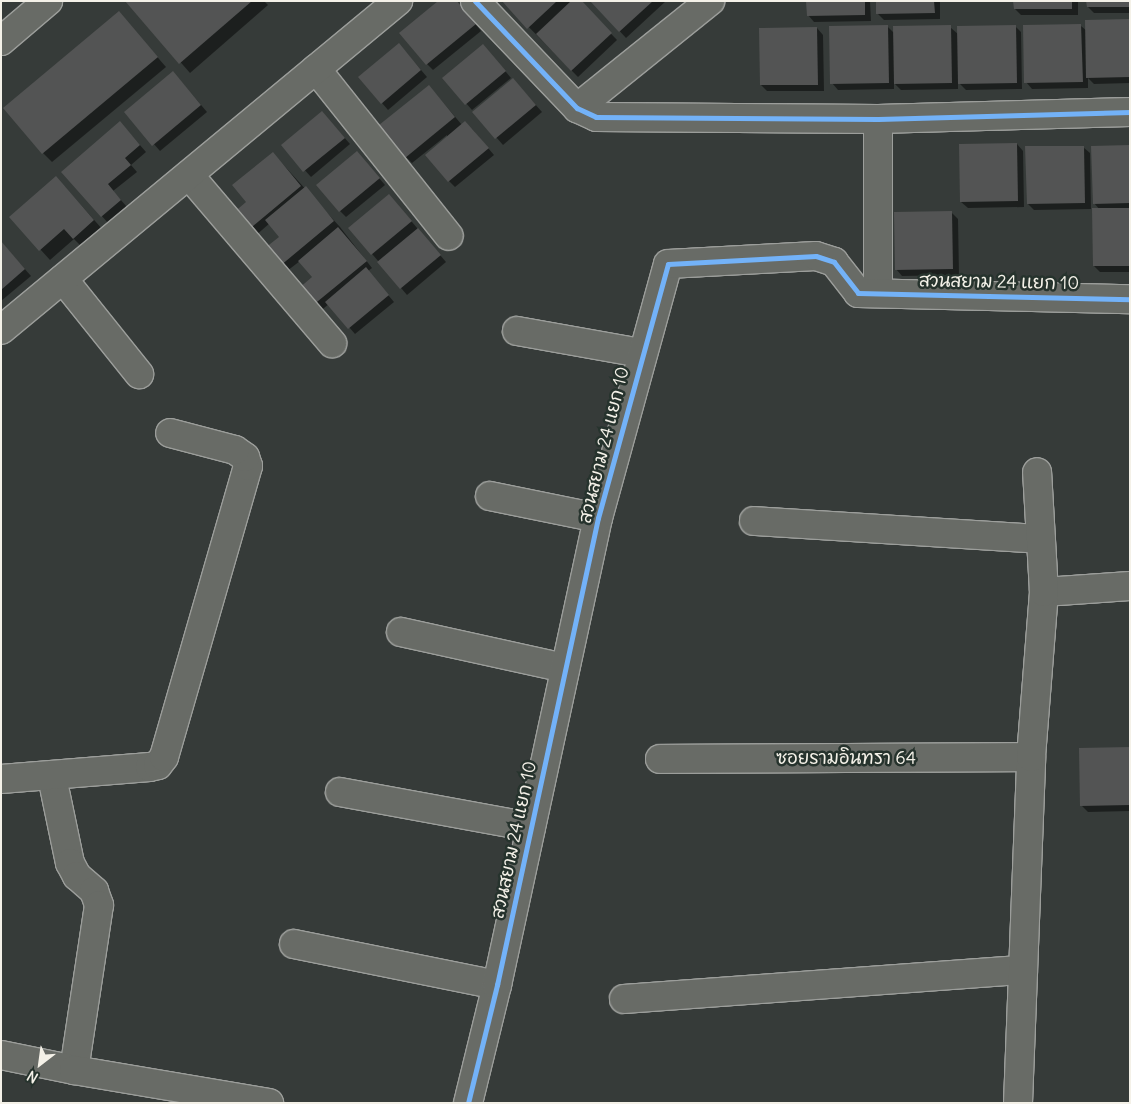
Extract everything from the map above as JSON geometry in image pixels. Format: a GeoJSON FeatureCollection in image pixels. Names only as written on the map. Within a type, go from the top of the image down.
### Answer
{"type":"FeatureCollection","features":[{"type":"Feature","properties":{"kind":"street"},"geometry":{"type":"LineString","coordinates":[[1,41],[48,1]]}},
{"type":"Feature","properties":{"kind":"street"},"geometry":{"type":"LineString","coordinates":[[1,330],[398,1]]}},
{"type":"Feature","properties":{"kind":"street"},"geometry":{"type":"LineString","coordinates":[[476,1],[578,108],[596,117],[878,119],[1130,112]]}},
{"type":"Feature","properties":{"kind":"street"},"geometry":{"type":"LineString","coordinates":[[578,108],[710,1]]}},
{"type":"Feature","properties":{"kind":"street"},"geometry":{"type":"LineString","coordinates":[[316,68],[449,236]]}},
{"type":"Feature","properties":{"kind":"street"},"geometry":{"type":"LineString","coordinates":[[878,119],[878,294]]}},
{"type":"Feature","properties":{"kind":"street"},"geometry":{"type":"LineString","coordinates":[[189,174],[332,343]]}},
{"type":"Feature","properties":{"kind":"street","name":"สวนสยาม 24 แยก 10"},"geometry":{"type":"LineString","coordinates":[[468,1103],[497,985],[598,518],[668,264],[816,256],[834,262],[855,292],[1130,299]]}},
{"type":"Feature","properties":{"kind":"street"},"geometry":{"type":"LineString","coordinates":[[63,279],[139,374]]}},
{"type":"Feature","properties":{"kind":"street"},"geometry":{"type":"LineString","coordinates":[[517,331],[642,354]]}},
{"type":"Feature","properties":{"kind":"street"},"geometry":{"type":"LineString","coordinates":[[1,779],[52,777],[150,767],[158,765],[164,757],[248,466],[245,457],[236,450],[170,433]]}},
{"type":"Feature","properties":{"kind":"street"},"geometry":{"type":"LineString","coordinates":[[1018,1103],[1031,757],[1044,592],[1037,472]]}},
{"type":"Feature","properties":{"kind":"street"},"geometry":{"type":"LineString","coordinates":[[490,496],[598,518]]}},
{"type":"Feature","properties":{"kind":"street"},"geometry":{"type":"LineString","coordinates":[[754,521],[1040,539]]}},
{"type":"Feature","properties":{"kind":"street"},"geometry":{"type":"LineString","coordinates":[[1044,592],[1130,586]]}},
{"type":"Feature","properties":{"kind":"street"},"geometry":{"type":"LineString","coordinates":[[401,632],[565,668]]}},
{"type":"Feature","properties":{"kind":"street","name":"ซอยรามอินทรา 64"},"geometry":{"type":"LineString","coordinates":[[660,759],[1031,757]]}},
{"type":"Feature","properties":{"kind":"street"},"geometry":{"type":"LineString","coordinates":[[52,777],[70,863],[77,876],[94,891],[98,905],[74,1070]]}},
{"type":"Feature","properties":{"kind":"street"},"geometry":{"type":"LineString","coordinates":[[340,792],[531,827]]}},
{"type":"Feature","properties":{"kind":"street"},"geometry":{"type":"LineString","coordinates":[[294,944],[497,985]]}},
{"type":"Feature","properties":{"kind":"street"},"geometry":{"type":"LineString","coordinates":[[624,999],[1023,970]]}},
{"type":"Feature","properties":{"kind":"street"},"geometry":{"type":"LineString","coordinates":[[1,1055],[198,1096],[269,1103]]}},
{"type":"Feature","properties":{"kind":"building"},"geometry":{"type":"Polygon","coordinates":[[[125,1],[252,1],[179,64],[125,1]]]}},
{"type":"Feature","properties":{"kind":"building"},"geometry":{"type":"Polygon","coordinates":[[[438,1],[457,1],[476,24],[426,65],[399,33],[438,1]]]}},
{"type":"Feature","properties":{"kind":"building"},"geometry":{"type":"Polygon","coordinates":[[[502,1],[557,1],[527,29],[502,1]]]}},
{"type":"Feature","properties":{"kind":"building"},"geometry":{"type":"Polygon","coordinates":[[[571,1],[582,1],[612,33],[571,71],[536,34],[571,1]]]}},
{"type":"Feature","properties":{"kind":"building"},"geometry":{"type":"Polygon","coordinates":[[[590,1],[653,1],[619,32],[590,1]]]}},
{"type":"Feature","properties":{"kind":"building"},"geometry":{"type":"Polygon","coordinates":[[[806,1],[865,1],[865,15],[807,16],[806,1]]]}},
{"type":"Feature","properties":{"kind":"building"},"geometry":{"type":"Polygon","coordinates":[[[876,1],[934,1],[935,13],[876,14],[876,1]]]}},
{"type":"Feature","properties":{"kind":"building"},"geometry":{"type":"Polygon","coordinates":[[[1013,1],[1072,1],[1072,9],[1014,9],[1013,1]]]}},
{"type":"Feature","properties":{"kind":"building"},"geometry":{"type":"Polygon","coordinates":[[[1086,1],[1130,1],[1130,7],[1087,7],[1086,1]]]}},
{"type":"Feature","properties":{"kind":"building"},"geometry":{"type":"Polygon","coordinates":[[[119,11],[158,57],[42,154],[3,108],[119,11]]]}},
{"type":"Feature","properties":{"kind":"building"},"geometry":{"type":"Polygon","coordinates":[[[1130,19],[1130,77],[1086,78],[1085,20],[1130,19]]]}},
{"type":"Feature","properties":{"kind":"building"},"geometry":{"type":"Polygon","coordinates":[[[1081,24],[1083,82],[1024,83],[1023,25],[1081,24]]]}},
{"type":"Feature","properties":{"kind":"building"},"geometry":{"type":"Polygon","coordinates":[[[888,25],[889,83],[830,84],[829,26],[888,25]]]}},
{"type":"Feature","properties":{"kind":"building"},"geometry":{"type":"Polygon","coordinates":[[[951,25],[952,83],[894,84],[893,26],[951,25]]]}},
{"type":"Feature","properties":{"kind":"building"},"geometry":{"type":"Polygon","coordinates":[[[1016,25],[1017,83],[958,84],[957,26],[1016,25]]]}},
{"type":"Feature","properties":{"kind":"building"},"geometry":{"type":"Polygon","coordinates":[[[817,27],[818,85],[760,85],[759,28],[817,27]]]}},
{"type":"Feature","properties":{"kind":"building"},"geometry":{"type":"Polygon","coordinates":[[[399,43],[421,70],[381,104],[358,77],[399,43]]]}},
{"type":"Feature","properties":{"kind":"building"},"geometry":{"type":"Polygon","coordinates":[[[483,44],[506,71],[465,105],[442,78],[483,44]]]}},
{"type":"Feature","properties":{"kind":"building"},"geometry":{"type":"Polygon","coordinates":[[[173,71],[201,105],[152,146],[124,112],[173,71]]]}},
{"type":"Feature","properties":{"kind":"building"},"geometry":{"type":"Polygon","coordinates":[[[513,78],[536,105],[495,139],[472,112],[513,78]]]}},
{"type":"Feature","properties":{"kind":"building"},"geometry":{"type":"Polygon","coordinates":[[[429,85],[455,117],[405,158],[379,125],[429,85]]]}},
{"type":"Feature","properties":{"kind":"building"},"geometry":{"type":"Polygon","coordinates":[[[322,111],[345,138],[303,172],[281,145],[322,111]]]}},
{"type":"Feature","properties":{"kind":"building"},"geometry":{"type":"Polygon","coordinates":[[[120,121],[140,145],[125,158],[131,165],[108,184],[121,200],[101,217],[61,172],[120,121]]]}},
{"type":"Feature","properties":{"kind":"building"},"geometry":{"type":"Polygon","coordinates":[[[465,121],[489,148],[448,182],[425,155],[465,121]]]}},
{"type":"Feature","properties":{"kind":"building"},"geometry":{"type":"Polygon","coordinates":[[[1017,143],[1018,201],[960,202],[959,144],[1017,143]]]}},
{"type":"Feature","properties":{"kind":"building"},"geometry":{"type":"Polygon","coordinates":[[[1130,145],[1130,203],[1093,204],[1091,146],[1130,145]]]}},
{"type":"Feature","properties":{"kind":"building"},"geometry":{"type":"Polygon","coordinates":[[[1025,146],[1084,146],[1085,203],[1027,204],[1025,146]]]}},
{"type":"Feature","properties":{"kind":"building"},"geometry":{"type":"Polygon","coordinates":[[[357,151],[380,178],[339,212],[316,185],[357,151]]]}},
{"type":"Feature","properties":{"kind":"building"},"geometry":{"type":"Polygon","coordinates":[[[273,152],[301,186],[247,231],[232,214],[246,202],[232,185],[273,152]]]}},
{"type":"Feature","properties":{"kind":"building"},"geometry":{"type":"Polygon","coordinates":[[[56,176],[94,220],[73,239],[64,229],[39,251],[9,217],[56,176]]]}},
{"type":"Feature","properties":{"kind":"building"},"geometry":{"type":"Polygon","coordinates":[[[306,186],[334,221],[280,266],[265,248],[279,237],[265,220],[306,186]]]}},
{"type":"Feature","properties":{"kind":"building"},"geometry":{"type":"Polygon","coordinates":[[[389,194],[412,221],[371,255],[348,228],[389,194]]]}},
{"type":"Feature","properties":{"kind":"building"},"geometry":{"type":"Polygon","coordinates":[[[1092,208],[1130,208],[1130,266],[1093,266],[1092,208]]]}},
{"type":"Feature","properties":{"kind":"building"},"geometry":{"type":"Polygon","coordinates":[[[952,211],[953,269],[895,270],[894,212],[952,211]]]}},
{"type":"Feature","properties":{"kind":"building"},"geometry":{"type":"Polygon","coordinates":[[[338,227],[367,261],[312,306],[298,289],[312,277],[298,261],[338,227]]]}},
{"type":"Feature","properties":{"kind":"building"},"geometry":{"type":"Polygon","coordinates":[[[418,228],[441,255],[400,289],[377,262],[418,228]]]}},
{"type":"Feature","properties":{"kind":"building"},"geometry":{"type":"Polygon","coordinates":[[[1,241],[25,269],[1,290],[1,241]]]}},
{"type":"Feature","properties":{"kind":"building"},"geometry":{"type":"Polygon","coordinates":[[[366,267],[389,295],[348,329],[325,302],[366,267]]]}},
{"type":"Feature","properties":{"kind":"building"},"geometry":{"type":"Polygon","coordinates":[[[1130,747],[1130,805],[1080,806],[1079,748],[1130,747]]]}},
{"type":"Feature","properties":{"kind":"cycle path"},"geometry":{"type":"LineString","coordinates":[[475,1],[577,108],[596,117],[878,119],[1130,112]]}},
{"type":"Feature","properties":{"kind":"cycle path"},"geometry":{"type":"LineString","coordinates":[[468,1103],[497,985],[598,518],[668,264],[816,256],[834,262],[858,293],[1130,299]]}}]}
